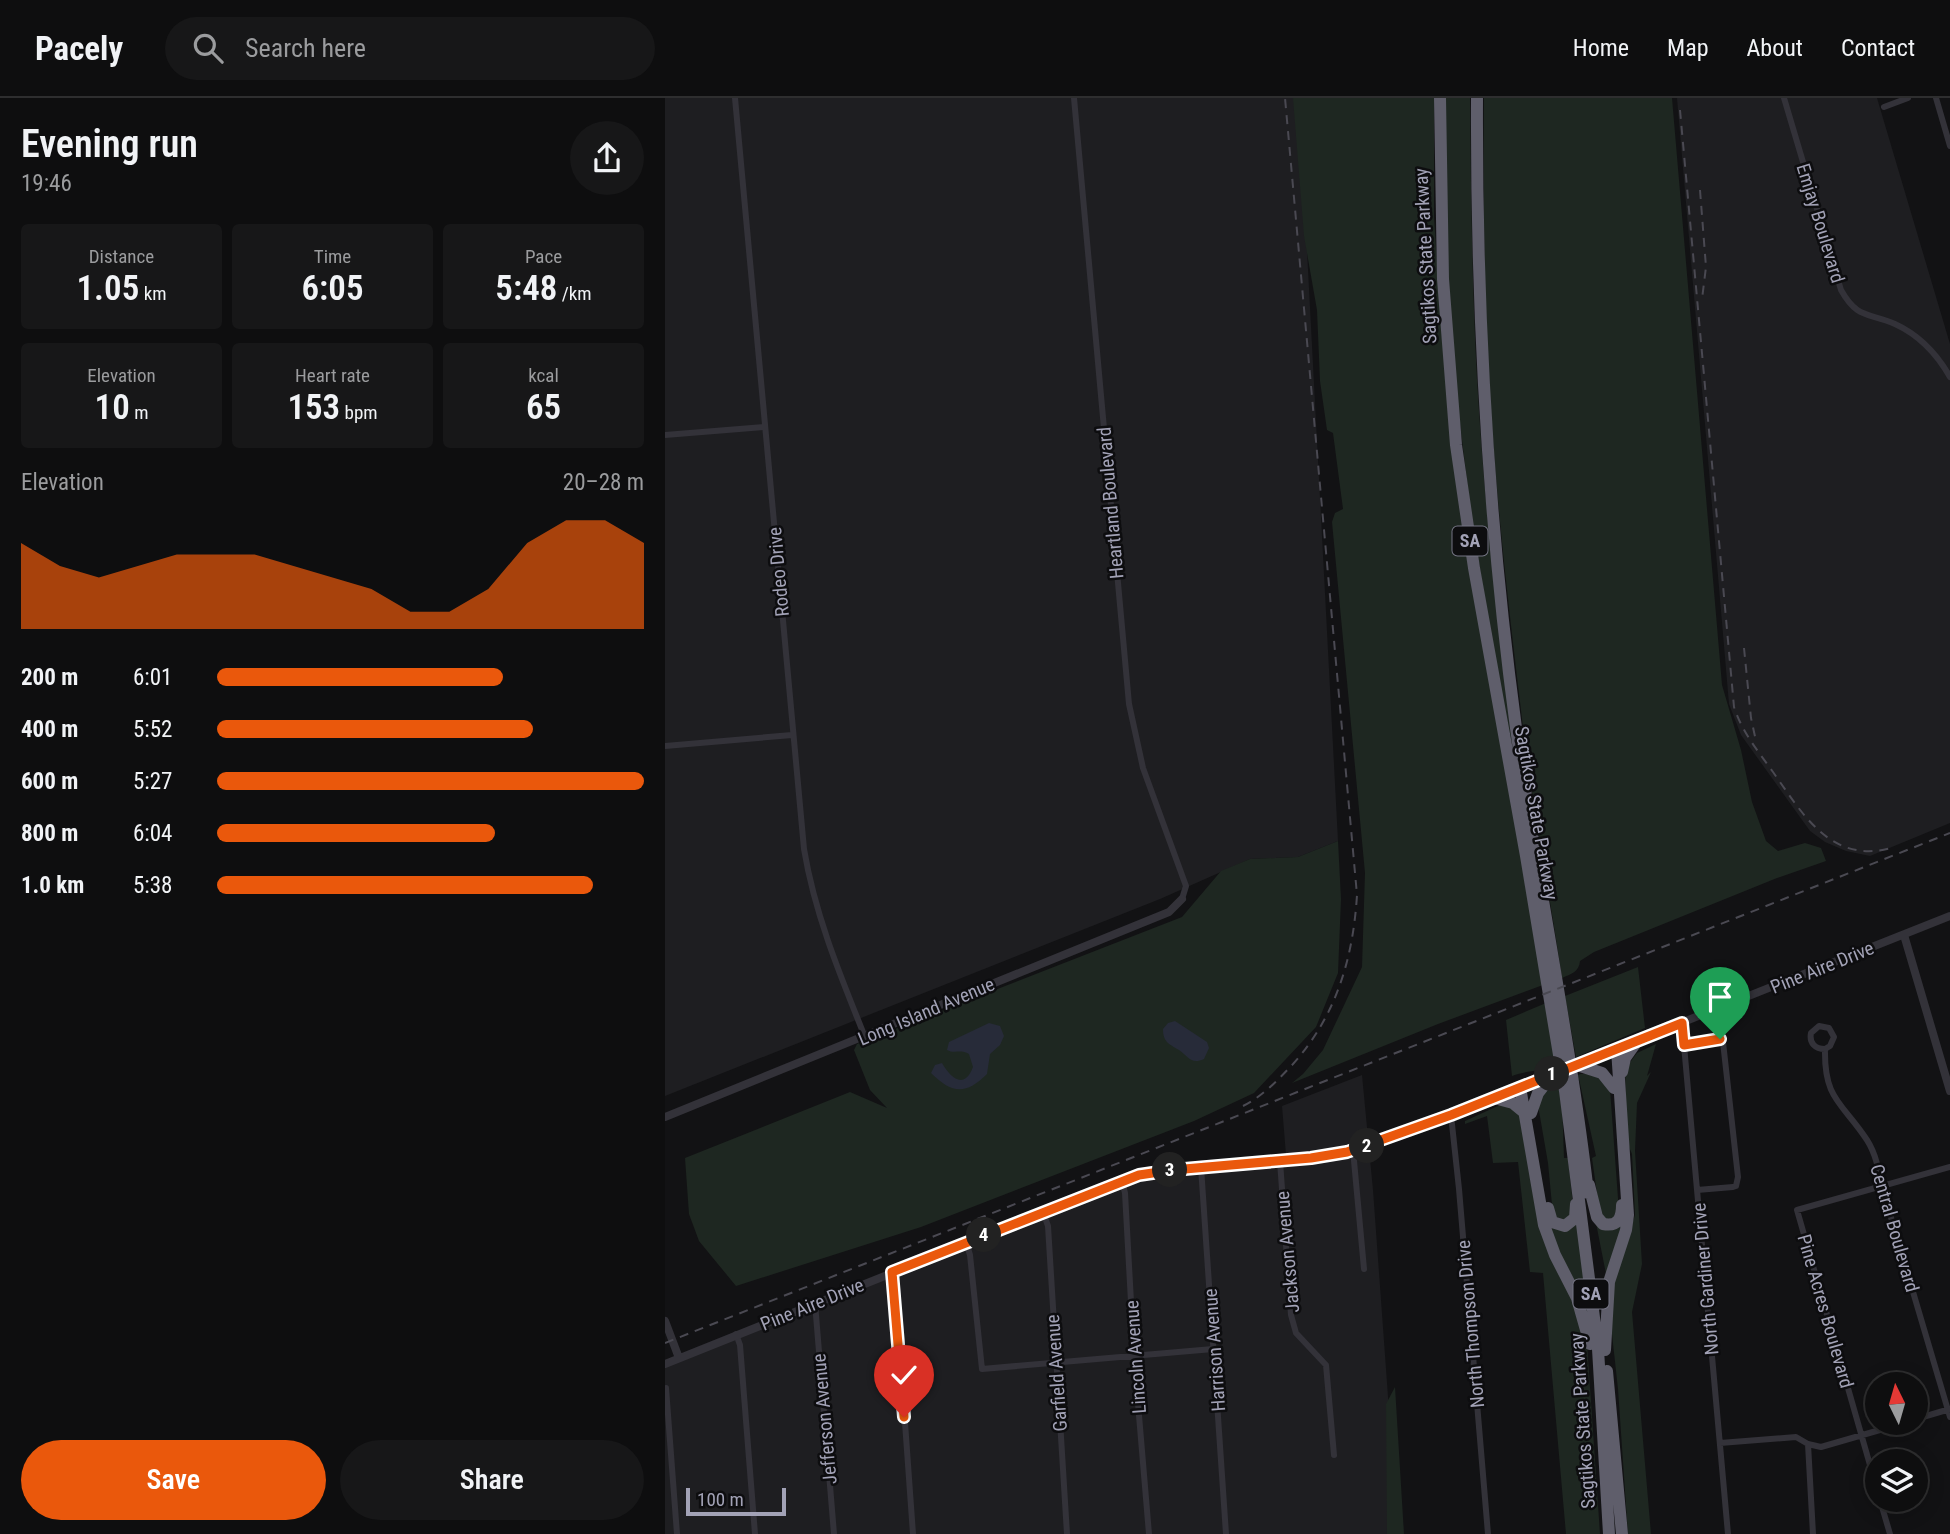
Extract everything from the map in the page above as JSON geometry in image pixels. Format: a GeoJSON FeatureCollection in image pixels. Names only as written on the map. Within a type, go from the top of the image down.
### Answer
{"type":"FeatureCollection","features":[{"type":"Feature","properties":{"kind":"highway","name":"Sagtikos State Parkway"},"geometry":{"type":"LineString","coordinates":[[1440,98],[1443,279],[1457,445],[1480,604],[1568,1059],[1605,1350],[1622,1534]]}},
{"type":"Feature","properties":{"kind":"highway","name":"Sagtikos State Parkway"},"geometry":{"type":"LineString","coordinates":[[1477,98],[1478,282],[1482,380],[1495,547],[1516,730],[1551,978]]}},
{"type":"Feature","properties":{"kind":"highway"},"geometry":{"type":"LineString","coordinates":[[1580,1168],[1599,1220],[1606,1225],[1617,1223],[1622,1216],[1618,1091],[1623,1063],[1637,1041]]}},
{"type":"Feature","properties":{"kind":"highway"},"geometry":{"type":"LineString","coordinates":[[1605,1350],[1609,1282],[1629,1215],[1614,1050]]}},
{"type":"Feature","properties":{"kind":"highway"},"geometry":{"type":"LineString","coordinates":[[1568,1059],[1602,1073],[1618,1091]]}},
{"type":"Feature","properties":{"kind":"highway"},"geometry":{"type":"LineString","coordinates":[[1552,1074],[1528,1113],[1544,1225],[1555,1255],[1577,1298],[1588,1334],[1602,1424]]}},
{"type":"Feature","properties":{"kind":"highway"},"geometry":{"type":"LineString","coordinates":[[1523,1086],[1548,1211],[1552,1222],[1558,1225],[1567,1225],[1575,1218],[1580,1168]]}},
{"type":"Feature","properties":{"kind":"highway"},"geometry":{"type":"LineString","coordinates":[[1494,1098],[1513,1103],[1528,1113]]}},
{"type":"Feature","properties":{"kind":"highway","name":"Sagtikos State Parkway"},"geometry":{"type":"LineString","coordinates":[[1580,1168],[1598,1349],[1609,1534]]}},
{"type":"Feature","properties":{"kind":"street","name":"Rodeo Drive"},"geometry":{"type":"LineString","coordinates":[[735,98],[800,820],[809,881],[825,936],[865,1037]]}},
{"type":"Feature","properties":{"kind":"street","name":"Heartland Boulevard"},"geometry":{"type":"LineString","coordinates":[[1074,98],[1129,704],[1143,768],[1186,886],[1182,899]]}},
{"type":"Feature","properties":{"kind":"street","name":"Emjay Boulevard"},"geometry":{"type":"LineString","coordinates":[[1784,98],[1841,290],[1849,305],[1860,313],[1909,331],[1939,359],[1950,377]]}},
{"type":"Feature","properties":{"kind":"street"},"geometry":{"type":"LineString","coordinates":[[1884,107],[1908,98]]}},
{"type":"Feature","properties":{"kind":"street"},"geometry":{"type":"LineString","coordinates":[[1936,98],[1950,146]]}},
{"type":"Feature","properties":{"kind":"street"},"geometry":{"type":"LineString","coordinates":[[665,435],[764,427]]}},
{"type":"Feature","properties":{"kind":"street"},"geometry":{"type":"LineString","coordinates":[[665,746],[792,735]]}},
{"type":"Feature","properties":{"kind":"street","name":"Long Island Avenue"},"geometry":{"type":"LineString","coordinates":[[665,1117],[1169,912],[1182,899]]}},
{"type":"Feature","properties":{"kind":"street","name":"Pine Aire Drive"},"geometry":{"type":"LineString","coordinates":[[665,1362],[1147,1173],[1319,1157],[1353,1150],[1451,1115],[1552,1074],[1568,1059],[1614,1050],[1950,916]]}},
{"type":"Feature","properties":{"kind":"street"},"geometry":{"type":"LineString","coordinates":[[1904,935],[1950,1091]]}},
{"type":"Feature","properties":{"kind":"street","name":"North Gardiner Drive"},"geometry":{"type":"LineString","coordinates":[[1682,1023],[1728,1534]]}},
{"type":"Feature","properties":{"kind":"street"},"geometry":{"type":"LineString","coordinates":[[1684,1045],[1720,1039],[1723,1042],[1738,1177],[1736,1186],[1733,1187],[1697,1190]]}},
{"type":"Feature","properties":{"kind":"street","name":"Central Boulevard"},"geometry":{"type":"LineString","coordinates":[[1825,1049],[1829,1088],[1867,1141],[1877,1163],[1949,1412]]}},
{"type":"Feature","properties":{"kind":"street","name":"North Thompson Drive"},"geometry":{"type":"LineString","coordinates":[[1451,1115],[1488,1534]]}},
{"type":"Feature","properties":{"kind":"street"},"geometry":{"type":"LineString","coordinates":[[1353,1150],[1364,1269]]}},
{"type":"Feature","properties":{"kind":"street","name":"Jackson Avenue"},"geometry":{"type":"LineString","coordinates":[[1280,1161],[1291,1315],[1296,1333],[1326,1365],[1334,1455]]}},
{"type":"Feature","properties":{"kind":"street","name":"Harrison Avenue"},"geometry":{"type":"LineString","coordinates":[[1201,1167],[1226,1534]]}},
{"type":"Feature","properties":{"kind":"street"},"geometry":{"type":"LineString","coordinates":[[1882,1187],[1950,1167]]}},
{"type":"Feature","properties":{"kind":"street","name":"Lincoln Avenue"},"geometry":{"type":"LineString","coordinates":[[1122,1181],[1149,1534]]}},
{"type":"Feature","properties":{"kind":"street","name":"Pine Acres Boulevard"},"geometry":{"type":"LineString","coordinates":[[1865,1449],[1797,1210],[1882,1187]]}},
{"type":"Feature","properties":{"kind":"street","name":"Garfield Avenue"},"geometry":{"type":"LineString","coordinates":[[1043,1212],[1048,1226],[1067,1534]]}},
{"type":"Feature","properties":{"kind":"street"},"geometry":{"type":"LineString","coordinates":[[966,1242],[970,1255],[982,1369],[1213,1349]]}},
{"type":"Feature","properties":{"kind":"street"},"geometry":{"type":"LineString","coordinates":[[892,1272],[913,1534]]}},
{"type":"Feature","properties":{"kind":"street","name":"Jefferson Avenue"},"geometry":{"type":"LineString","coordinates":[[815,1303],[834,1534]]}},
{"type":"Feature","properties":{"kind":"street"},"geometry":{"type":"LineString","coordinates":[[665,1321],[679,1358]]}},
{"type":"Feature","properties":{"kind":"street"},"geometry":{"type":"LineString","coordinates":[[736,1334],[740,1345],[755,1534]]}},
{"type":"Feature","properties":{"kind":"street"},"geometry":{"type":"LineString","coordinates":[[666,1388],[677,1534]]}},
{"type":"Feature","properties":{"kind":"street"},"geometry":{"type":"LineString","coordinates":[[1929,1416],[1949,1412]]}},
{"type":"Feature","properties":{"kind":"street"},"geometry":{"type":"LineString","coordinates":[[1720,1443],[1796,1437],[1821,1447],[1865,1434]]}},
{"type":"Feature","properties":{"kind":"street"},"geometry":{"type":"LineString","coordinates":[[1808,1444],[1813,1534]]}},
{"type":"Feature","properties":{"kind":"street"},"geometry":{"type":"LineString","coordinates":[[1884,1512],[1890,1534]]}},
{"type":"Feature","properties":{"kind":"shaded area"},"geometry":{"type":"Polygon","coordinates":[[[665,98],[1299,98],[1338,841],[1298,857],[1250,859],[1160,899],[665,1096],[665,98]]]}},
{"type":"Feature","properties":{"kind":"shaded area"},"geometry":{"type":"Polygon","coordinates":[[[1293,98],[1434,98],[1434,217],[1442,337],[1543,985],[1292,1083],[1323,1050],[1362,967],[1365,873],[1332,522],[1335,513],[1343,509],[1333,433],[1327,430],[1320,381],[1317,310],[1304,236],[1293,98]]]}},
{"type":"Feature","properties":{"kind":"shaded area"},"geometry":{"type":"Polygon","coordinates":[[[1444,98],[1470,98],[1477,379],[1492,564],[1513,748],[1509,749],[1471,513],[1455,383],[1445,243],[1444,98]]]}},
{"type":"Feature","properties":{"kind":"shaded area"},"geometry":{"type":"Polygon","coordinates":[[[1484,98],[1672,98],[1722,685],[1741,750],[1752,802],[1766,841],[1778,851],[1805,843],[1821,848],[1826,861],[1594,952],[1580,961],[1574,972],[1562,978],[1527,758],[1498,502],[1486,303],[1484,98]]]}},
{"type":"Feature","properties":{"kind":"shaded area"},"geometry":{"type":"Polygon","coordinates":[[[1677,98],[1877,98],[1950,344],[1950,823],[1870,856],[1846,851],[1825,842],[1810,831],[1741,735],[1729,704],[1677,98]]]}},
{"type":"Feature","properties":{"kind":"shaded area"},"geometry":{"type":"Polygon","coordinates":[[[1338,841],[1341,899],[1338,973],[1316,1027],[1254,1093],[1194,1121],[921,1227],[736,1286],[699,1241],[689,1214],[685,1158],[850,1092],[887,1108],[870,1090],[854,1050],[857,1044],[1182,917],[1221,871],[1250,859],[1298,857],[1338,841]]]}},
{"type":"Feature","properties":{"kind":"shaded area"},"geometry":{"type":"Polygon","coordinates":[[[1638,967],[1645,1028],[1576,1057],[1565,996],[1638,967]]]}},
{"type":"Feature","properties":{"kind":"shaded area"},"geometry":{"type":"Polygon","coordinates":[[[1546,1003],[1556,1065],[1512,1076],[1506,1020],[1546,1003]]]}},
{"type":"Feature","properties":{"kind":"shaded area"},"geometry":{"type":"Polygon","coordinates":[[[1656,1044],[1647,1076],[1651,1072],[1637,1103],[1635,1151],[1642,1264],[1632,1312],[1651,1534],[1628,1534],[1610,1316],[1614,1279],[1635,1215],[1632,1154],[1627,1142],[1625,1069],[1637,1053],[1656,1044]]]}},
{"type":"Feature","properties":{"kind":"shaded area"},"geometry":{"type":"Polygon","coordinates":[[[1581,1074],[1594,1074],[1610,1089],[1619,1212],[1611,1223],[1600,1214],[1592,1158],[1596,1156],[1579,1079],[1562,1101],[1564,1158],[1568,1158],[1574,1214],[1565,1223],[1553,1215],[1538,1105],[1540,1098],[1549,1088],[1581,1074]]]}},
{"type":"Feature","properties":{"kind":"shaded area"},"geometry":{"type":"Polygon","coordinates":[[[1362,1075],[1398,1534],[665,1534],[665,1364],[1161,1165],[1286,1155],[1282,1106],[1362,1075]]]}},
{"type":"Feature","properties":{"kind":"shaded area"},"geometry":{"type":"Polygon","coordinates":[[[1500,1105],[1509,1106],[1522,1117],[1530,1158],[1587,1343],[1600,1534],[1566,1534],[1543,1273],[1530,1272],[1518,1162],[1493,1163],[1487,1116],[1465,1124],[1465,1121],[1500,1105]]]}},
{"type":"Feature","properties":{"kind":"shaded area"},"geometry":{"type":"Polygon","coordinates":[[[1624,1218],[1607,1279],[1596,1223],[1624,1218]]]}},
{"type":"Feature","properties":{"kind":"shaded area"},"geometry":{"type":"Polygon","coordinates":[[[1578,1220],[1589,1317],[1553,1244],[1549,1223],[1578,1220]]]}},
{"type":"Feature","properties":{"kind":"shaded area"},"geometry":{"type":"Polygon","coordinates":[[[1395,1387],[1404,1534],[1387,1534],[1386,1404],[1395,1387]]]}},
{"type":"Feature","properties":{"kind":"water"},"geometry":{"type":"Polygon","coordinates":[[[1175,1021],[1207,1042],[1209,1048],[1204,1059],[1190,1059],[1165,1040],[1163,1029],[1168,1023],[1175,1021]]]}},
{"type":"Feature","properties":{"kind":"water"},"geometry":{"type":"Polygon","coordinates":[[[989,1023],[1000,1026],[1004,1036],[1000,1045],[990,1054],[987,1074],[979,1081],[966,1088],[952,1088],[931,1073],[935,1065],[942,1063],[953,1077],[961,1080],[965,1078],[973,1067],[969,1054],[947,1050],[949,1042],[989,1023]]]}},
{"type":"Feature","properties":{"kind":"railway"},"geometry":{"type":"LineString","coordinates":[[1243,1106],[1264,1093],[1282,1076],[1321,1026],[1340,986],[1351,942],[1357,895],[1285,98]]}},
{"type":"Feature","properties":{"kind":"railway"},"geometry":{"type":"LineString","coordinates":[[1680,110],[1734,707],[1741,725],[1756,749],[1796,805],[1822,833],[1837,843],[1854,849],[1873,851],[1895,847]]}},
{"type":"Feature","properties":{"kind":"railway"},"geometry":{"type":"LineString","coordinates":[[1700,190],[1706,267],[1702,299]]}},
{"type":"Feature","properties":{"kind":"railway"},"geometry":{"type":"LineString","coordinates":[[1744,648],[1756,741]]}},
{"type":"Feature","properties":{"kind":"railway"},"geometry":{"type":"LineString","coordinates":[[665,1343],[1950,833]]}},
{"type":"Feature","properties":{"kind":"route"},"geometry":{"type":"LineString","coordinates":[[904,1417],[892,1272],[1139,1175],[1335,1155],[1451,1115],[1682,1023],[1684,1045],[1720,1039]]}}]}
